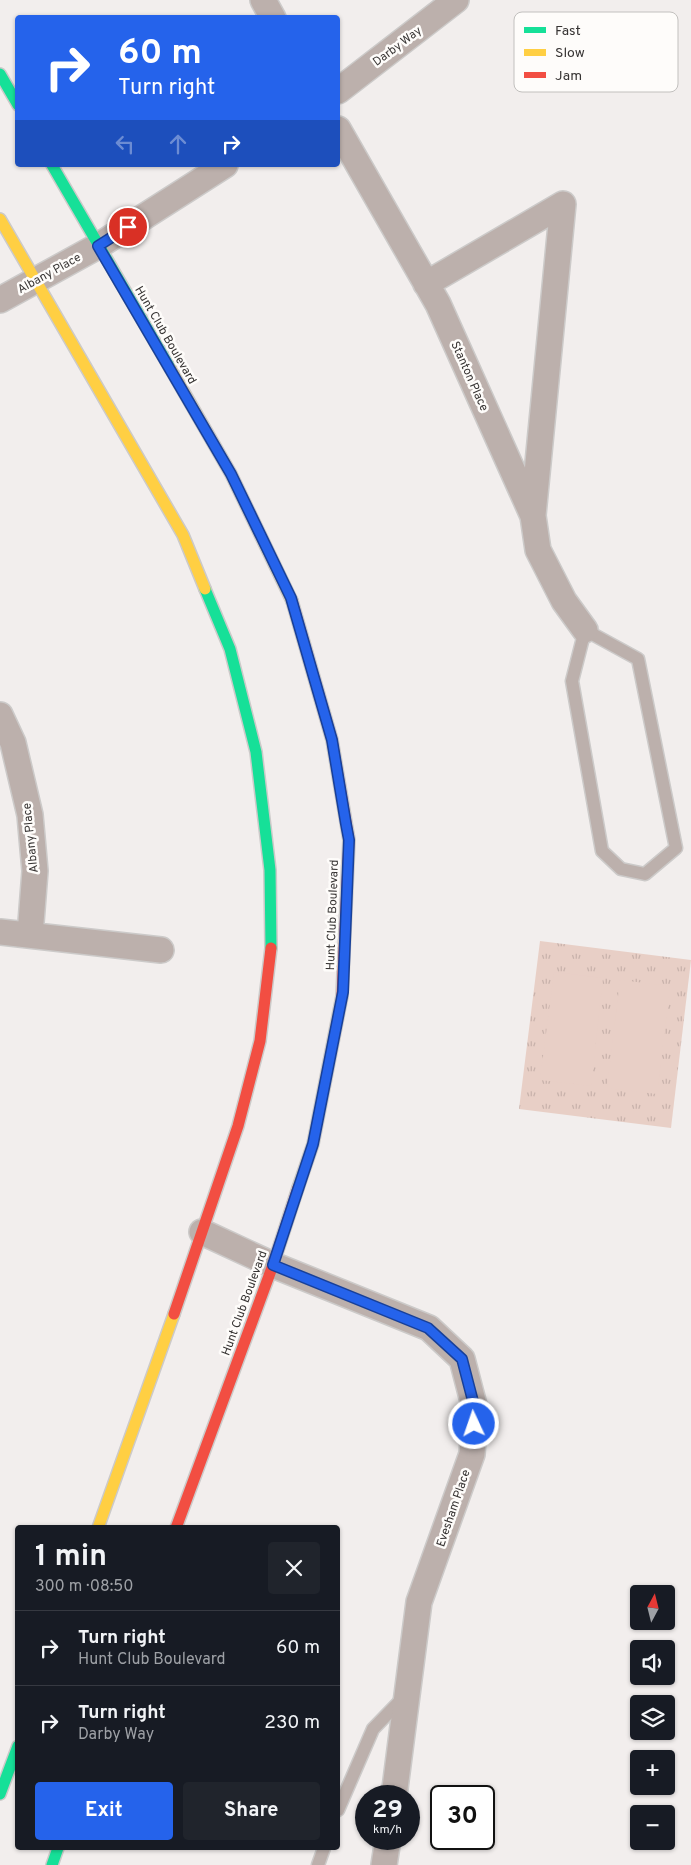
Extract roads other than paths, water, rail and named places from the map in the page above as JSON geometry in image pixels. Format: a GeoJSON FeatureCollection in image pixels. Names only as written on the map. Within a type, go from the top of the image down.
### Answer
{"type":"FeatureCollection","features":[{"type":"Feature","properties":{"kind":"street"},"geometry":{"type":"LineString","coordinates":[[263,0],[271,15]]}},
{"type":"Feature","properties":{"kind":"street","name":"Darby Way"},"geometry":{"type":"LineString","coordinates":[[340,89],[456,0]]}},
{"type":"Feature","properties":{"kind":"street"},"geometry":{"type":"LineString","coordinates":[[0,74],[15,99]]}},
{"type":"Feature","properties":{"kind":"street","name":"Stanton Place"},"geometry":{"type":"LineString","coordinates":[[340,133],[438,304],[533,516],[538,550],[564,601],[585,630]]}},
{"type":"Feature","properties":{"kind":"street","name":"Hunt Club Boulevard"},"geometry":{"type":"LineString","coordinates":[[53,167],[231,474],[291,598],[332,740],[349,840],[343,992],[313,1144],[273,1265],[177,1525]]}},
{"type":"Feature","properties":{"kind":"street"},"geometry":{"type":"LineString","coordinates":[[98,246],[222,167]]}},
{"type":"Feature","properties":{"kind":"street"},"geometry":{"type":"LineString","coordinates":[[426,284],[563,204],[533,516]]}},
{"type":"Feature","properties":{"kind":"street"},"geometry":{"type":"LineString","coordinates":[[0,219],[183,535],[230,649],[256,752],[270,870],[271,952],[260,1041],[238,1126],[151,1382],[99,1525]]}},
{"type":"Feature","properties":{"kind":"street","name":"Albany Place"},"geometry":{"type":"LineString","coordinates":[[0,300],[98,246]]}},
{"type":"Feature","properties":{"kind":"street","name":"Albany Place"},"geometry":{"type":"LineString","coordinates":[[0,715],[12,743],[30,815],[35,871],[30,935]]}},
{"type":"Feature","properties":{"kind":"street"},"geometry":{"type":"LineString","coordinates":[[0,932],[161,950]]}},
{"type":"Feature","properties":{"kind":"street","name":"Evesham Place"},"geometry":{"type":"LineString","coordinates":[[202,1232],[273,1265],[428,1328],[462,1359],[475,1409],[472,1454],[420,1602],[395,1785]]}},
{"type":"Feature","properties":{"kind":"street"},"geometry":{"type":"LineString","coordinates":[[0,1794],[15,1754]]}},
{"type":"Feature","properties":{"kind":"street"},"geometry":{"type":"LineString","coordinates":[[52,1865],[57,1850]]}},
{"type":"Feature","properties":{"kind":"street"},"geometry":{"type":"LineString","coordinates":[[384,1865],[386,1850]]}},
{"type":"Feature","properties":{"kind":"lane"},"geometry":{"type":"LineString","coordinates":[[585,630],[638,659],[676,848],[645,874],[621,869],[602,851],[572,681],[585,630]]}},
{"type":"Feature","properties":{"kind":"lane"},"geometry":{"type":"LineString","coordinates":[[340,1805],[373,1729],[407,1694]]}},
{"type":"Feature","properties":{"kind":"lane"},"geometry":{"type":"LineString","coordinates":[[318,1865],[323,1850]]}}]}
